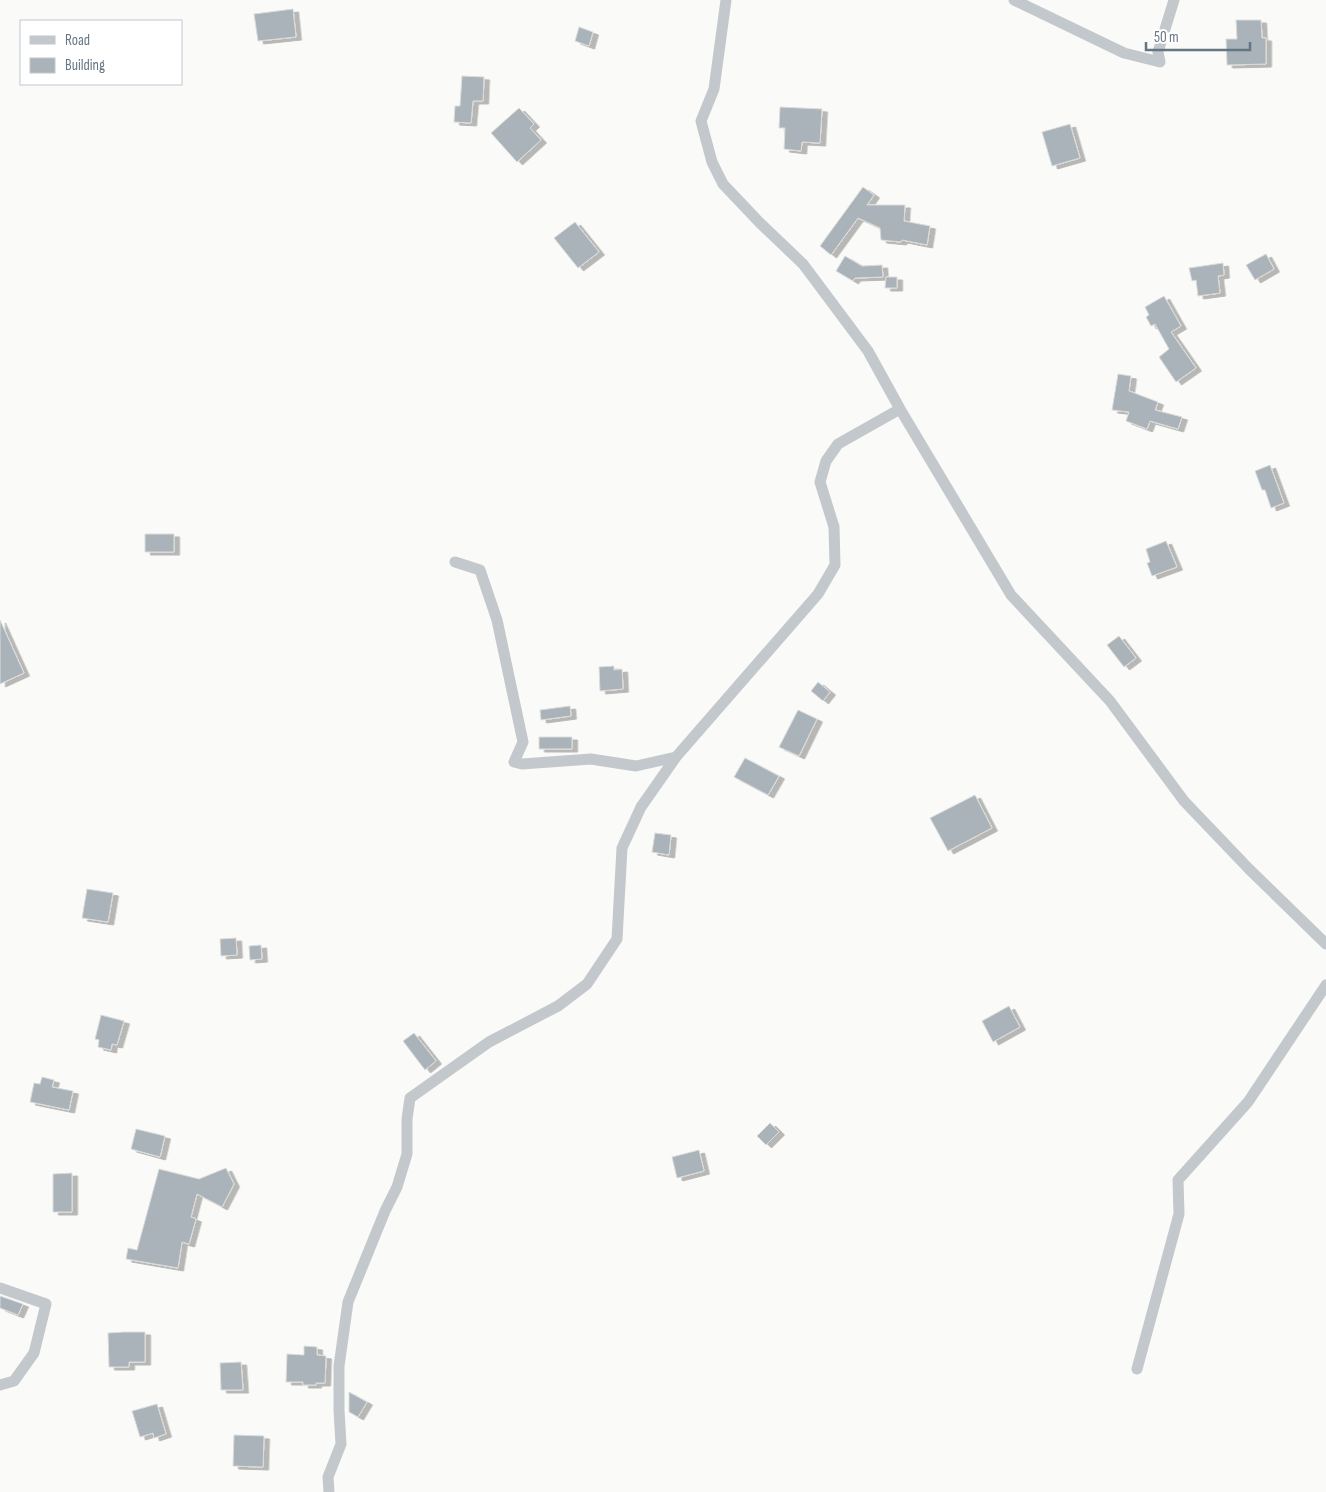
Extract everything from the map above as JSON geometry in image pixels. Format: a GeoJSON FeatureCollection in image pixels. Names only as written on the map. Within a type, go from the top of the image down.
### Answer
{"type":"FeatureCollection","features":[{"type":"Feature","properties":{"kind":"street"},"geometry":{"type":"LineString","coordinates":[[726,0],[714,89],[701,121],[712,162],[723,184],[803,264],[868,351],[900,409],[1011,595],[1110,701],[1184,801],[1248,869],[1326,944]]}},
{"type":"Feature","properties":{"kind":"street"},"geometry":{"type":"LineString","coordinates":[[1014,0],[1124,53],[1160,62],[1158,52],[1174,0]]}},
{"type":"Feature","properties":{"kind":"street"},"geometry":{"type":"LineString","coordinates":[[329,1492],[328,1478],[341,1444],[338,1410],[339,1366],[348,1302],[384,1211],[397,1187],[407,1154],[407,1119],[410,1098],[489,1042],[558,1006],[587,984],[617,938],[622,848],[641,807],[676,757],[818,594],[835,565],[834,526],[820,482],[826,461],[838,444],[900,409]]}},
{"type":"Feature","properties":{"kind":"street"},"geometry":{"type":"LineString","coordinates":[[455,562],[480,570],[497,620],[523,742],[514,762],[522,764],[591,759],[636,766],[676,757]]}},
{"type":"Feature","properties":{"kind":"street"},"geometry":{"type":"LineString","coordinates":[[1137,1369],[1179,1214],[1178,1180],[1248,1102],[1326,985]]}},
{"type":"Feature","properties":{"kind":"street"},"geometry":{"type":"LineString","coordinates":[[0,1288],[46,1304],[34,1353],[14,1381],[0,1385]]}},
{"type":"Feature","properties":{"kind":"building"},"geometry":{"type":"Polygon","coordinates":[[[293,9],[296,37],[258,41],[254,14],[293,9]]]}},
{"type":"Feature","properties":{"kind":"building"},"geometry":{"type":"Polygon","coordinates":[[[1236,20],[1261,20],[1262,38],[1266,38],[1266,64],[1227,65],[1226,39],[1237,39],[1236,20]]]}},
{"type":"Feature","properties":{"kind":"building"},"geometry":{"type":"Polygon","coordinates":[[[579,27],[593,32],[589,46],[575,41],[579,27]]]}},
{"type":"Feature","properties":{"kind":"building"},"geometry":{"type":"Polygon","coordinates":[[[462,76],[484,77],[483,101],[473,101],[471,123],[454,122],[455,106],[460,106],[462,76]]]}},
{"type":"Feature","properties":{"kind":"building"},"geometry":{"type":"Polygon","coordinates":[[[780,107],[822,109],[820,143],[802,142],[801,151],[784,149],[785,128],[779,128],[780,107]]]}},
{"type":"Feature","properties":{"kind":"building"},"geometry":{"type":"Polygon","coordinates":[[[519,108],[534,124],[530,128],[541,140],[517,162],[491,133],[519,108]]]}},
{"type":"Feature","properties":{"kind":"building"},"geometry":{"type":"Polygon","coordinates":[[[1070,124],[1080,158],[1052,166],[1042,132],[1070,124]]]}},
{"type":"Feature","properties":{"kind":"building"},"geometry":{"type":"Polygon","coordinates":[[[863,187],[874,195],[867,205],[905,205],[904,221],[930,226],[927,245],[902,240],[901,242],[881,240],[880,228],[858,218],[831,255],[820,246],[863,187]]]}},
{"type":"Feature","properties":{"kind":"building"},"geometry":{"type":"Polygon","coordinates":[[[575,222],[599,252],[578,268],[554,238],[575,222]]]}},
{"type":"Feature","properties":{"kind":"building"},"geometry":{"type":"Polygon","coordinates":[[[1266,254],[1274,269],[1255,280],[1246,265],[1266,254]]]}},
{"type":"Feature","properties":{"kind":"building"},"geometry":{"type":"Polygon","coordinates":[[[845,256],[862,266],[882,265],[883,277],[855,278],[853,281],[836,271],[845,256]]]}},
{"type":"Feature","properties":{"kind":"building"},"geometry":{"type":"Polygon","coordinates":[[[1223,263],[1224,275],[1218,276],[1220,293],[1198,296],[1196,280],[1192,281],[1189,268],[1223,263]]]}},
{"type":"Feature","properties":{"kind":"building"},"geometry":{"type":"Polygon","coordinates":[[[886,277],[897,277],[897,288],[885,288],[886,277]]]}},
{"type":"Feature","properties":{"kind":"building"},"geometry":{"type":"Polygon","coordinates":[[[1164,296],[1181,326],[1171,332],[1196,368],[1176,382],[1159,357],[1169,349],[1155,324],[1151,326],[1146,317],[1149,315],[1145,307],[1164,296]]]}},
{"type":"Feature","properties":{"kind":"building"},"geometry":{"type":"Polygon","coordinates":[[[1118,374],[1131,376],[1129,391],[1158,402],[1155,410],[1182,417],[1178,429],[1150,421],[1147,429],[1126,421],[1129,412],[1112,410],[1118,374]]]}},
{"type":"Feature","properties":{"kind":"building"},"geometry":{"type":"Polygon","coordinates":[[[1270,465],[1284,503],[1271,508],[1265,490],[1262,490],[1255,471],[1270,465]]]}},
{"type":"Feature","properties":{"kind":"building"},"geometry":{"type":"Polygon","coordinates":[[[145,534],[174,534],[174,552],[145,552],[145,534]]]}},
{"type":"Feature","properties":{"kind":"building"},"geometry":{"type":"Polygon","coordinates":[[[1166,541],[1177,567],[1152,576],[1147,563],[1150,562],[1146,549],[1166,541]]]}},
{"type":"Feature","properties":{"kind":"building"},"geometry":{"type":"Polygon","coordinates":[[[0,620],[24,673],[0,684],[0,620]]]}},
{"type":"Feature","properties":{"kind":"building"},"geometry":{"type":"Polygon","coordinates":[[[1119,636],[1136,658],[1124,667],[1107,645],[1119,636]]]}},
{"type":"Feature","properties":{"kind":"building"},"geometry":{"type":"Polygon","coordinates":[[[614,666],[614,670],[622,669],[623,689],[600,691],[599,667],[614,666]]]}},
{"type":"Feature","properties":{"kind":"building"},"geometry":{"type":"Polygon","coordinates":[[[818,682],[830,692],[823,701],[811,691],[818,682]]]}},
{"type":"Feature","properties":{"kind":"building"},"geometry":{"type":"Polygon","coordinates":[[[570,706],[571,716],[541,720],[540,710],[570,706]]]}},
{"type":"Feature","properties":{"kind":"building"},"geometry":{"type":"Polygon","coordinates":[[[798,710],[817,719],[799,756],[779,747],[798,710]]]}},
{"type":"Feature","properties":{"kind":"building"},"geometry":{"type":"Polygon","coordinates":[[[539,737],[572,737],[572,749],[539,749],[539,737]]]}},
{"type":"Feature","properties":{"kind":"building"},"geometry":{"type":"Polygon","coordinates":[[[745,758],[779,776],[768,795],[734,777],[745,758]]]}},
{"type":"Feature","properties":{"kind":"building"},"geometry":{"type":"Polygon","coordinates":[[[975,795],[992,828],[948,851],[930,818],[975,795]]]}},
{"type":"Feature","properties":{"kind":"building"},"geometry":{"type":"Polygon","coordinates":[[[655,833],[671,835],[669,855],[652,852],[655,833]]]}},
{"type":"Feature","properties":{"kind":"building"},"geometry":{"type":"Polygon","coordinates":[[[87,889],[113,893],[108,922],[82,918],[87,889]]]}},
{"type":"Feature","properties":{"kind":"building"},"geometry":{"type":"Polygon","coordinates":[[[236,938],[237,955],[221,956],[220,939],[236,938]]]}},
{"type":"Feature","properties":{"kind":"building"},"geometry":{"type":"Polygon","coordinates":[[[261,945],[262,959],[250,960],[249,946],[261,945]]]}},
{"type":"Feature","properties":{"kind":"building"},"geometry":{"type":"Polygon","coordinates":[[[1009,1006],[1020,1027],[993,1042],[982,1021],[1009,1006]]]}},
{"type":"Feature","properties":{"kind":"building"},"geometry":{"type":"Polygon","coordinates":[[[101,1015],[124,1021],[117,1045],[112,1044],[111,1050],[98,1047],[99,1040],[95,1039],[101,1015]]]}},
{"type":"Feature","properties":{"kind":"building"},"geometry":{"type":"Polygon","coordinates":[[[414,1033],[436,1061],[425,1070],[403,1041],[414,1033]]]}},
{"type":"Feature","properties":{"kind":"building"},"geometry":{"type":"Polygon","coordinates":[[[42,1077],[54,1080],[52,1087],[73,1091],[69,1110],[30,1102],[34,1083],[40,1084],[42,1077]]]}},
{"type":"Feature","properties":{"kind":"building"},"geometry":{"type":"Polygon","coordinates":[[[770,1123],[779,1132],[766,1145],[757,1136],[770,1123]]]}},
{"type":"Feature","properties":{"kind":"building"},"geometry":{"type":"Polygon","coordinates":[[[136,1129],[165,1136],[160,1157],[131,1149],[136,1129]]]}},
{"type":"Feature","properties":{"kind":"building"},"geometry":{"type":"Polygon","coordinates":[[[699,1150],[704,1171],[677,1178],[672,1157],[699,1150]]]}},
{"type":"Feature","properties":{"kind":"building"},"geometry":{"type":"Polygon","coordinates":[[[226,1168],[234,1184],[222,1207],[197,1194],[191,1217],[196,1219],[189,1244],[182,1242],[178,1268],[126,1259],[128,1248],[137,1250],[159,1169],[199,1179],[226,1168]]]}},
{"type":"Feature","properties":{"kind":"building"},"geometry":{"type":"Polygon","coordinates":[[[72,1173],[72,1212],[53,1212],[53,1174],[72,1173]]]}},
{"type":"Feature","properties":{"kind":"building"},"geometry":{"type":"Polygon","coordinates":[[[0,1296],[23,1304],[18,1315],[0,1308],[0,1296]]]}},
{"type":"Feature","properties":{"kind":"building"},"geometry":{"type":"Polygon","coordinates":[[[145,1332],[145,1362],[129,1362],[129,1367],[109,1367],[108,1333],[145,1332]]]}},
{"type":"Feature","properties":{"kind":"building"},"geometry":{"type":"Polygon","coordinates":[[[304,1346],[317,1347],[317,1355],[326,1356],[325,1383],[303,1385],[303,1382],[286,1382],[287,1354],[304,1355],[304,1346]]]}},
{"type":"Feature","properties":{"kind":"building"},"geometry":{"type":"Polygon","coordinates":[[[241,1362],[243,1390],[221,1390],[220,1363],[241,1362]]]}},
{"type":"Feature","properties":{"kind":"building"},"geometry":{"type":"Polygon","coordinates":[[[349,1392],[367,1402],[358,1417],[349,1412],[349,1392]]]}},
{"type":"Feature","properties":{"kind":"building"},"geometry":{"type":"Polygon","coordinates":[[[157,1404],[166,1434],[154,1438],[153,1433],[140,1437],[132,1411],[157,1404]]]}},
{"type":"Feature","properties":{"kind":"building"},"geometry":{"type":"Polygon","coordinates":[[[234,1435],[264,1436],[263,1467],[233,1466],[234,1435]]]}}]}
